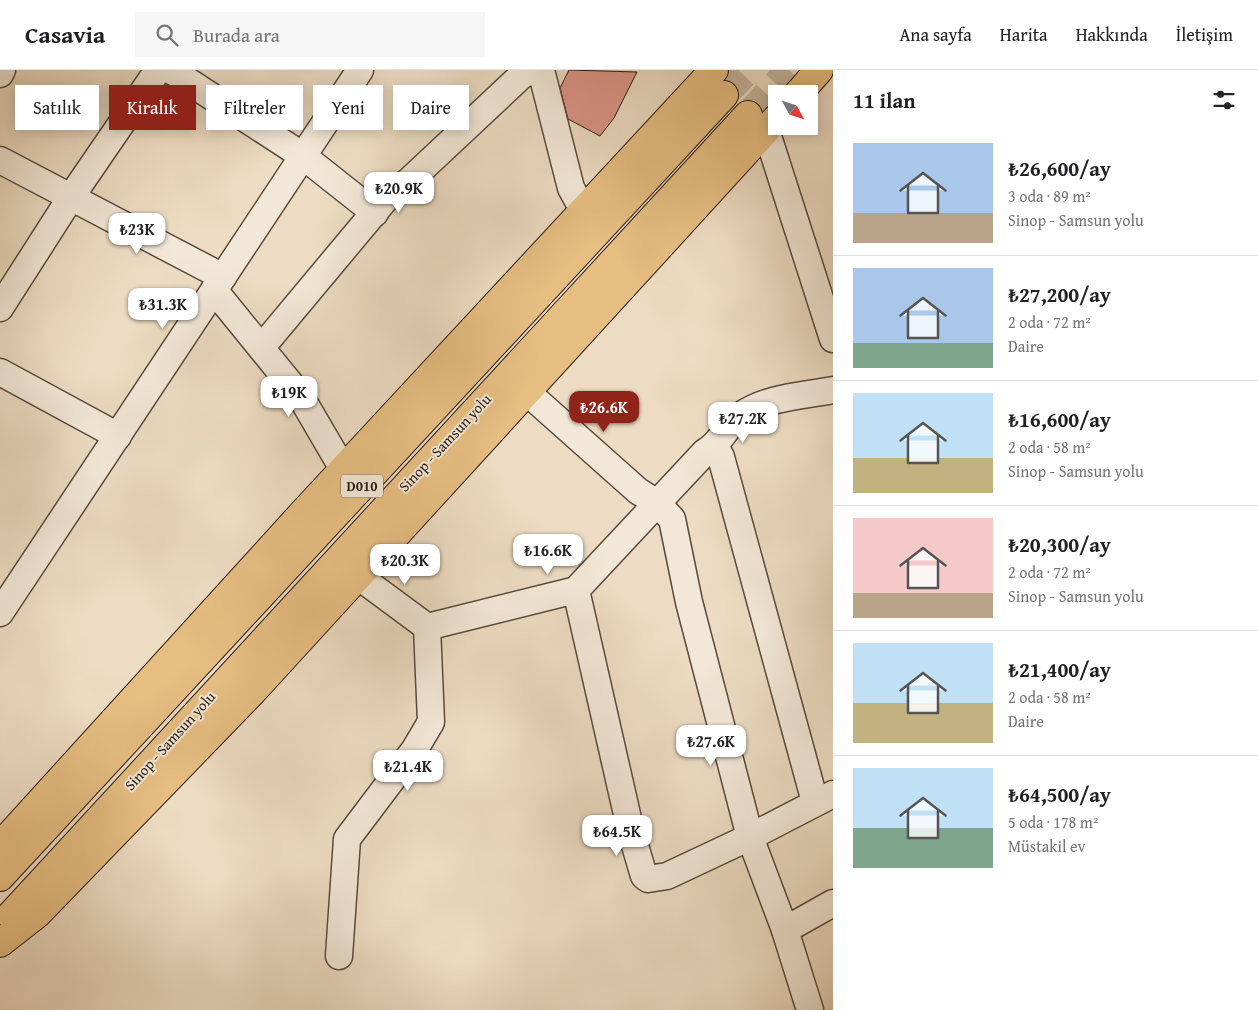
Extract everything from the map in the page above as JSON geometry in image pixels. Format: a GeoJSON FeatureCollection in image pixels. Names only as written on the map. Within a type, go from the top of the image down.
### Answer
{"type":"FeatureCollection","features":[{"type":"Feature","properties":{"kind":"highway"},"geometry":{"type":"LineString","coordinates":[[0,846],[343,469],[714,70]]}},
{"type":"Feature","properties":{"kind":"highway"},"geometry":{"type":"LineString","coordinates":[[798,85],[806,70]]}},
{"type":"Feature","properties":{"kind":"highway"},"geometry":{"type":"LineString","coordinates":[[806,85],[819,70]]}},
{"type":"Feature","properties":{"kind":"highway","name":"D010"},"geometry":{"type":"LineString","coordinates":[[0,877],[724,95]]}},
{"type":"Feature","properties":{"kind":"highway"},"geometry":{"type":"LineString","coordinates":[[0,943],[44,908],[253,691],[527,390],[763,121]]}},
{"type":"Feature","properties":{"kind":"highway","name":"Sinop - Samsun yolu"},"geometry":{"type":"LineString","coordinates":[[0,927],[763,121]]}},
{"type":"Feature","properties":{"kind":"street"},"geometry":{"type":"LineString","coordinates":[[0,74],[2,70]]}},
{"type":"Feature","properties":{"kind":"street"},"geometry":{"type":"LineString","coordinates":[[0,308],[71,197],[158,70]]}},
{"type":"Feature","properties":{"kind":"street"},"geometry":{"type":"LineString","coordinates":[[168,70],[174,72],[303,156],[375,213]]}},
{"type":"Feature","properties":{"kind":"street"},"geometry":{"type":"LineString","coordinates":[[0,613],[360,70]]}},
{"type":"Feature","properties":{"kind":"street"},"geometry":{"type":"LineString","coordinates":[[262,347],[388,196],[409,181],[520,76],[531,70]]}},
{"type":"Feature","properties":{"kind":"street"},"geometry":{"type":"LineString","coordinates":[[541,70],[571,188],[584,210]]}},
{"type":"Feature","properties":{"kind":"street"},"geometry":{"type":"LineString","coordinates":[[763,121],[833,339]]}},
{"type":"Feature","properties":{"kind":"street"},"geometry":{"type":"LineString","coordinates":[[0,160],[71,197],[218,284],[262,347],[301,397],[343,469]]}},
{"type":"Feature","properties":{"kind":"street"},"geometry":{"type":"LineString","coordinates":[[0,372],[118,436]]}},
{"type":"Feature","properties":{"kind":"street"},"geometry":{"type":"LineString","coordinates":[[527,390],[631,485],[657,503],[672,519],[689,602],[750,837],[785,930],[810,1010]]}},
{"type":"Feature","properties":{"kind":"street"},"geometry":{"type":"LineString","coordinates":[[427,627],[576,590],[705,452],[715,446],[738,417],[763,403],[833,390]]}},
{"type":"Feature","properties":{"kind":"street"},"geometry":{"type":"LineString","coordinates":[[576,590],[631,832],[644,876],[648,879],[667,876],[750,837],[824,798],[721,457],[715,446]]}},
{"type":"Feature","properties":{"kind":"street"},"geometry":{"type":"LineString","coordinates":[[358,576],[427,627]]}},
{"type":"Feature","properties":{"kind":"street"},"geometry":{"type":"LineString","coordinates":[[339,956],[346,838],[415,749],[431,722],[427,627]]}},
{"type":"Feature","properties":{"kind":"street"},"geometry":{"type":"LineString","coordinates":[[785,930],[833,903]]}},
{"type":"Feature","properties":{"kind":"building"},"geometry":{"type":"Polygon","coordinates":[[[569,70],[637,72],[614,118],[600,136],[568,119],[560,88],[569,70]]]}},
{"type":"Feature","properties":{"kind":"tunnel"},"geometry":{"type":"LineString","coordinates":[[724,95],[748,70]]}},
{"type":"Feature","properties":{"kind":"tunnel"},"geometry":{"type":"LineString","coordinates":[[748,115],[789,70]]}}]}
